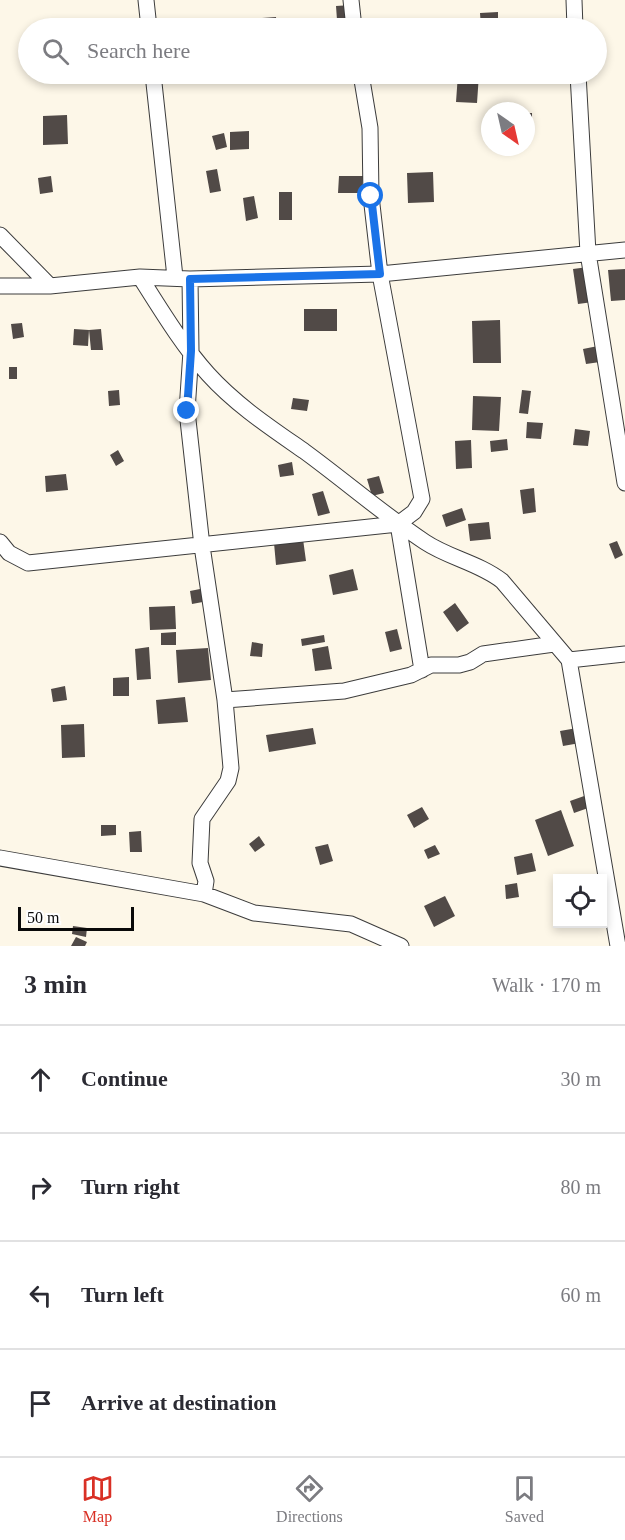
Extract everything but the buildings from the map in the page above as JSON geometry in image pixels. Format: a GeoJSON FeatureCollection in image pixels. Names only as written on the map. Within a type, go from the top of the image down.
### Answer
{"type":"FeatureCollection","features":[{"type":"Feature","properties":{"kind":"street"},"geometry":{"type":"LineString","coordinates":[[146,0],[148,18]]}},
{"type":"Feature","properties":{"kind":"street"},"geometry":{"type":"LineString","coordinates":[[351,0],[353,18]]}},
{"type":"Feature","properties":{"kind":"street"},"geometry":{"type":"LineString","coordinates":[[573,0],[574,18]]}},
{"type":"Feature","properties":{"kind":"street"},"geometry":{"type":"LineString","coordinates":[[154,84],[191,351],[187,411],[202,546],[225,700],[231,768],[228,781],[202,819],[200,863],[206,881],[204,894]]}},
{"type":"Feature","properties":{"kind":"street"},"geometry":{"type":"LineString","coordinates":[[363,84],[370,128],[371,196],[380,274],[422,499],[404,528],[422,670]]}},
{"type":"Feature","properties":{"kind":"street"},"geometry":{"type":"LineString","coordinates":[[579,84],[588,253],[625,483]]}},
{"type":"Feature","properties":{"kind":"street"},"geometry":{"type":"LineString","coordinates":[[0,235],[50,286]]}},
{"type":"Feature","properties":{"kind":"street"},"geometry":{"type":"LineString","coordinates":[[0,286],[50,286],[140,277],[380,274],[625,250]]}},
{"type":"Feature","properties":{"kind":"street"},"geometry":{"type":"LineString","coordinates":[[140,277],[215,382],[268,428],[303,451],[404,528],[434,547],[496,576],[569,660],[618,946]]}},
{"type":"Feature","properties":{"kind":"street"},"geometry":{"type":"LineString","coordinates":[[0,542],[9,553],[28,563],[404,528]]}},
{"type":"Feature","properties":{"kind":"street"},"geometry":{"type":"LineString","coordinates":[[225,700],[344,691],[441,663],[470,662],[483,654],[554,644]]}},
{"type":"Feature","properties":{"kind":"street"},"geometry":{"type":"LineString","coordinates":[[569,660],[625,654]]}},
{"type":"Feature","properties":{"kind":"street"},"geometry":{"type":"LineString","coordinates":[[0,858],[204,894],[254,913],[351,924],[400,946]]}},
{"type":"Feature","properties":{"kind":"route"},"geometry":{"type":"LineString","coordinates":[[187,411],[191,351],[190,279],[380,274],[371,196]]}}]}
